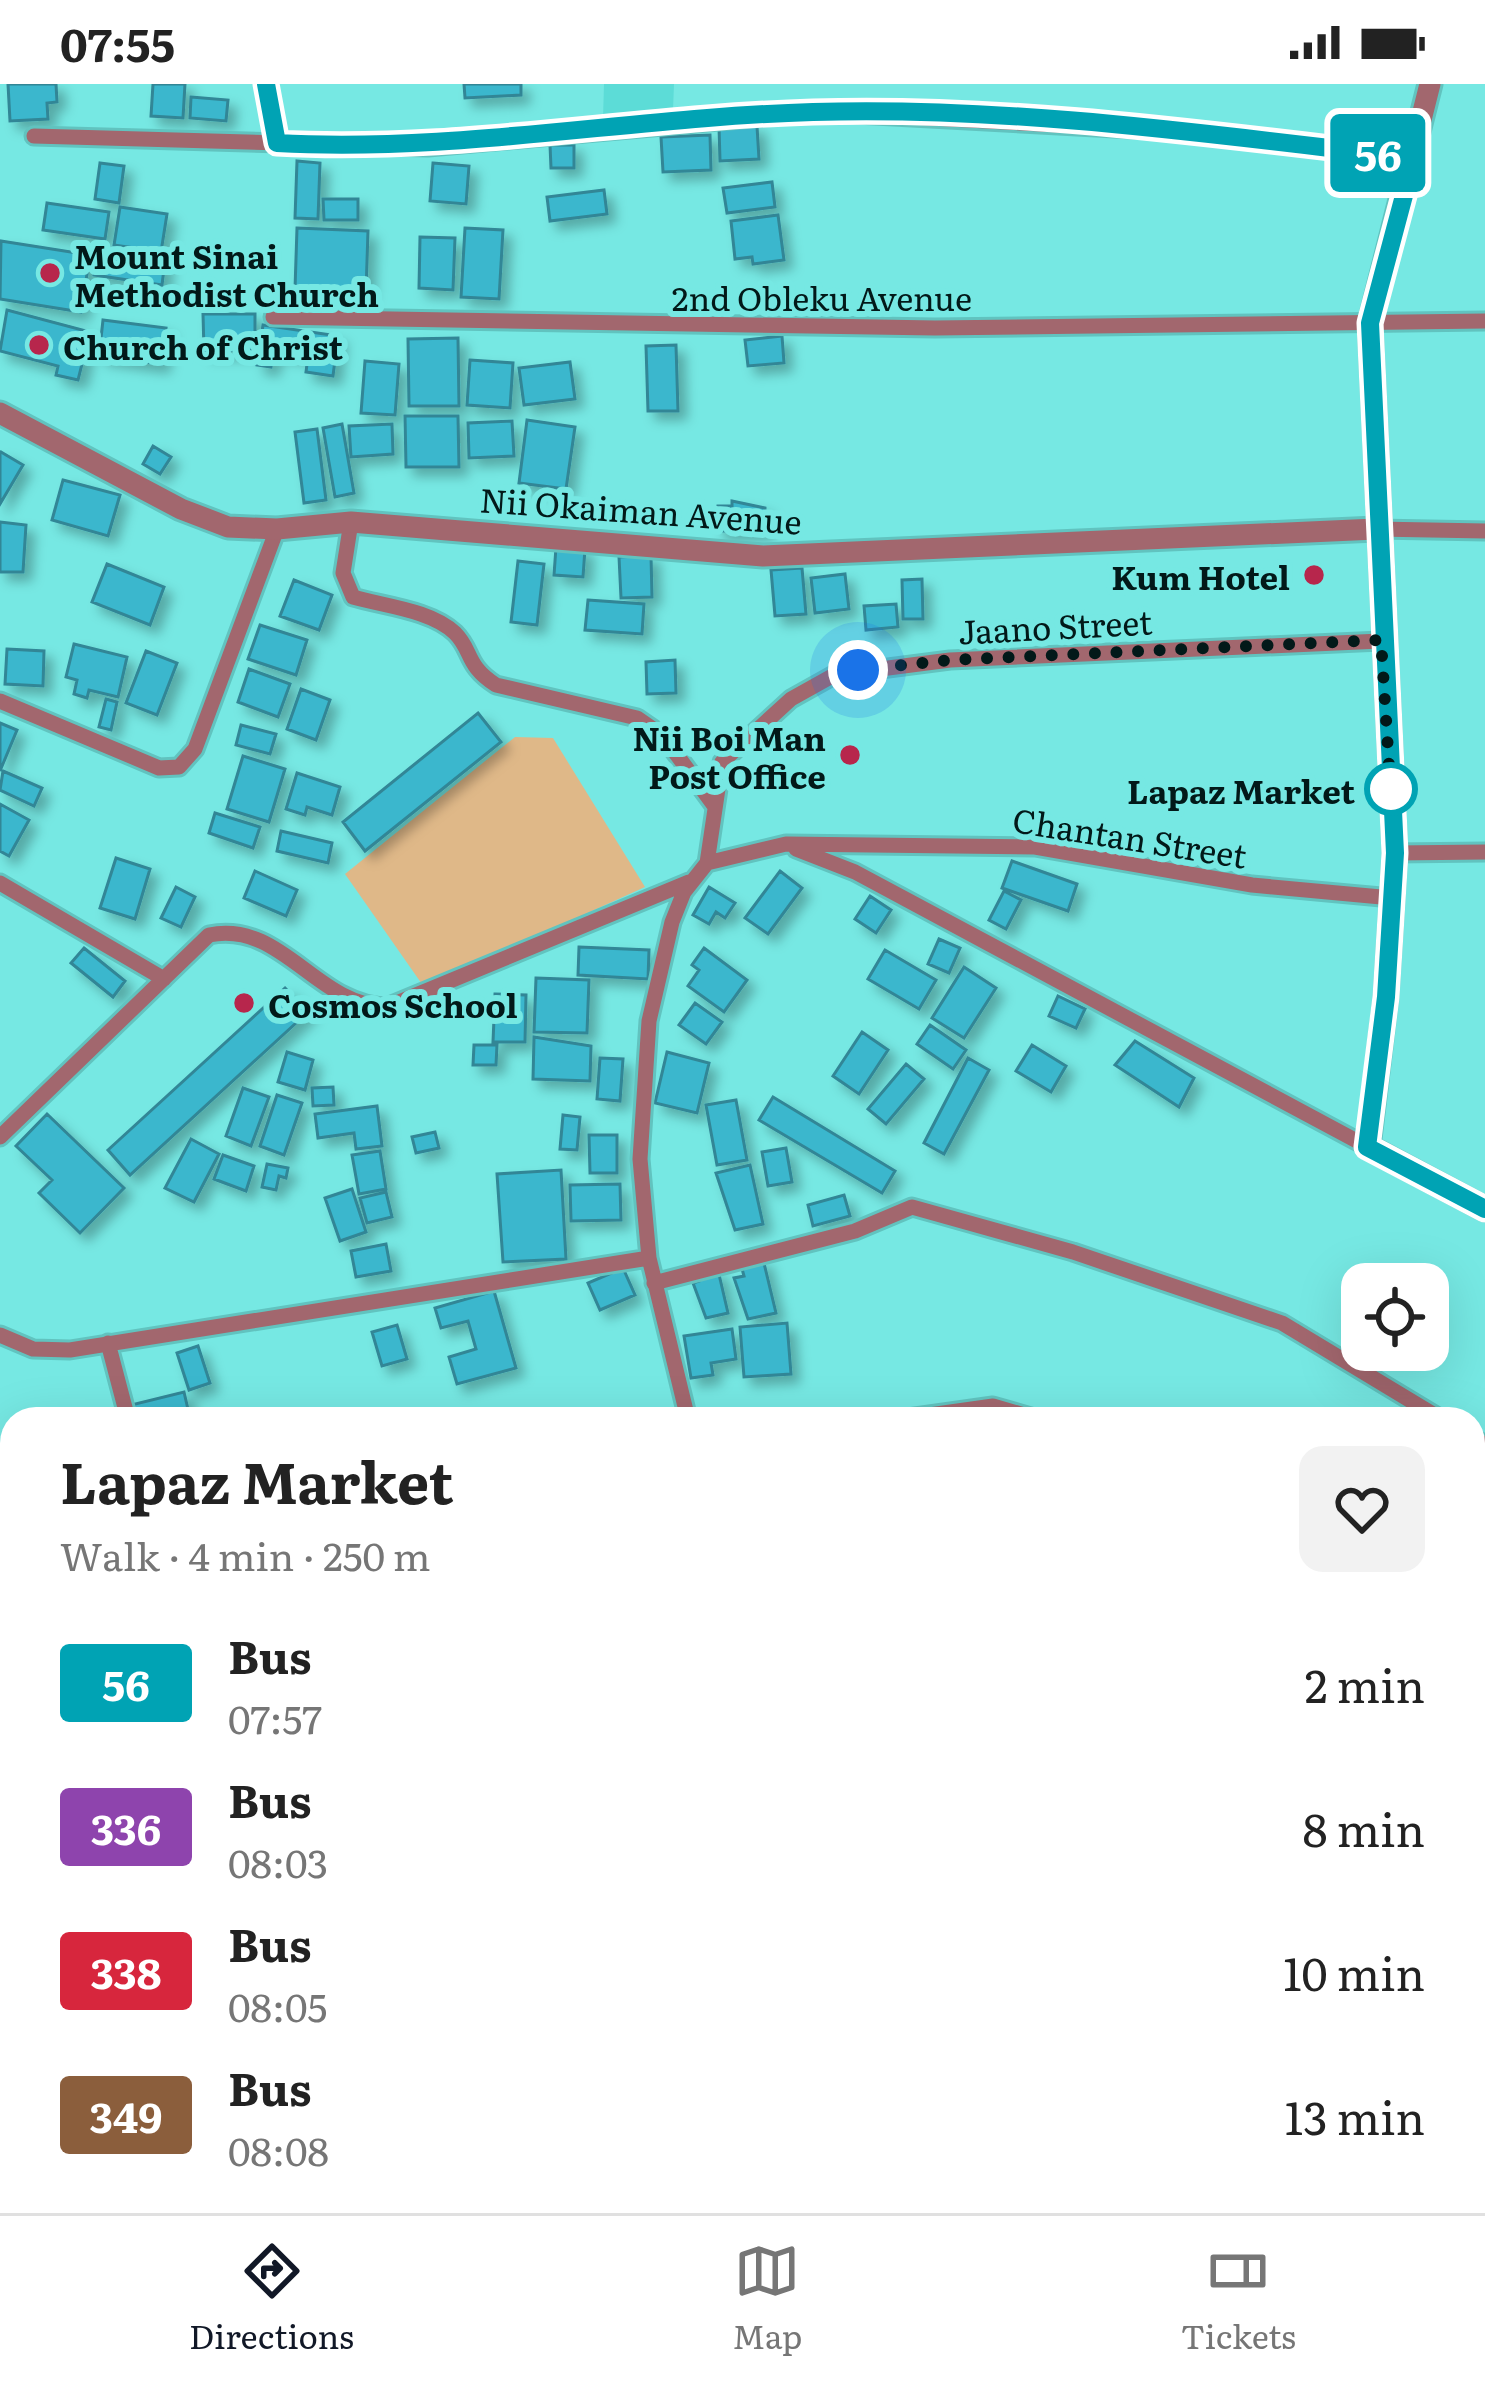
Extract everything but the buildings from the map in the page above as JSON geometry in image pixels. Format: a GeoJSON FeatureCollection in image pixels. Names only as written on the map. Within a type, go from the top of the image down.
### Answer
{"type":"FeatureCollection","features":[{"type":"Feature","properties":{"kind":"street"},"geometry":{"type":"LineString","coordinates":[[266,84],[277,143]]}},
{"type":"Feature","properties":{"kind":"street"},"geometry":{"type":"LineString","coordinates":[[1367,1147],[1395,853],[1381,640],[1370,323],[1430,84]]}},
{"type":"Feature","properties":{"kind":"street"},"geometry":{"type":"LineString","coordinates":[[34,136],[428,147],[819,112],[1098,125],[1414,158]]}},
{"type":"Feature","properties":{"kind":"street","name":"2nd Obleku Avenue"},"geometry":{"type":"LineString","coordinates":[[273,316],[934,328],[1485,321]]}},
{"type":"Feature","properties":{"kind":"street","name":"Nii Okaiman Avenue"},"geometry":{"type":"LineString","coordinates":[[0,413],[181,509],[228,526],[277,529],[351,521],[763,556],[1376,529]]}},
{"type":"Feature","properties":{"kind":"street"},"geometry":{"type":"LineString","coordinates":[[351,521],[343,573],[353,597],[439,622],[459,635],[476,672],[496,685],[637,718],[663,736],[713,804]]}},
{"type":"Feature","properties":{"kind":"street"},"geometry":{"type":"LineString","coordinates":[[0,701],[159,768],[179,767],[195,749],[277,529]]}},
{"type":"Feature","properties":{"kind":"street"},"geometry":{"type":"LineString","coordinates":[[1376,529],[1485,531]]}},
{"type":"Feature","properties":{"kind":"street","name":"Jaano Street"},"geometry":{"type":"LineString","coordinates":[[707,863],[722,761],[791,699],[834,675],[950,660],[1381,640]]}},
{"type":"Feature","properties":{"kind":"street"},"geometry":{"type":"LineString","coordinates":[[786,844],[855,872],[1485,1209]]}},
{"type":"Feature","properties":{"kind":"street","name":"Chantan Street"},"geometry":{"type":"LineString","coordinates":[[707,863],[786,844],[1035,848],[1252,885],[1392,898]]}},
{"type":"Feature","properties":{"kind":"street"},"geometry":{"type":"LineString","coordinates":[[1395,853],[1485,853]]}},
{"type":"Feature","properties":{"kind":"street"},"geometry":{"type":"LineString","coordinates":[[685,1407],[654,1283],[640,1159],[649,1022],[671,922],[707,863]]}},
{"type":"Feature","properties":{"kind":"street"},"geometry":{"type":"LineString","coordinates":[[0,1137],[7,1119],[209,935],[234,930],[263,939],[346,1002],[386,1007],[694,880]]}},
{"type":"Feature","properties":{"kind":"street"},"geometry":{"type":"LineString","coordinates":[[0,883],[164,980]]}},
{"type":"Feature","properties":{"kind":"street"},"geometry":{"type":"LineString","coordinates":[[654,1283],[854,1231],[912,1208],[1073,1252],[1282,1323],[1422,1407]]}},
{"type":"Feature","properties":{"kind":"street"},"geometry":{"type":"LineString","coordinates":[[0,1335],[33,1349],[108,1343],[650,1258]]}},
{"type":"Feature","properties":{"kind":"street"},"geometry":{"type":"LineString","coordinates":[[108,1343],[125,1407]]}},
{"type":"Feature","properties":{"kind":"shaded area"},"geometry":{"type":"Polygon","coordinates":[[[604,84],[674,84],[673,110],[603,119],[604,84]]]}},
{"type":"Feature","properties":{"kind":"shaded area"},"geometry":{"type":"Polygon","coordinates":[[[515,737],[553,738],[645,887],[424,987],[345,874],[515,737]]]}},
{"type":"Feature","properties":{"kind":"bus line","name":"56"},"geometry":{"type":"LineString","coordinates":[[266,84],[277,143],[320,146],[428,147],[738,115],[819,112],[1148,129],[1414,158],[1370,323],[1379,603],[1395,853],[1386,997],[1367,1147],[1485,1209]]}},
{"type":"Feature","properties":{"kind":"place","name":"Mount Sinai Methodist Church"},"geometry":{"type":"Point","coordinates":[50,273]}},
{"type":"Feature","properties":{"kind":"place","name":"Church of Christ"},"geometry":{"type":"Point","coordinates":[39,345]}},
{"type":"Feature","properties":{"kind":"place","name":"Kum Hotel"},"geometry":{"type":"Point","coordinates":[1314,575]}},
{"type":"Feature","properties":{"kind":"place","name":"Nii Boi Man Post Office"},"geometry":{"type":"Point","coordinates":[850,755]}},
{"type":"Feature","properties":{"kind":"place","name":"Lapaz Market"},"geometry":{"type":"Point","coordinates":[1391,789]}},
{"type":"Feature","properties":{"kind":"place","name":"Cosmos School"},"geometry":{"type":"Point","coordinates":[244,1003]}},
{"type":"Feature","properties":{"kind":"route"},"geometry":{"type":"LineString","coordinates":[[858,670],[950,660],[1381,640],[1391,797],[1391,789]]}}]}
